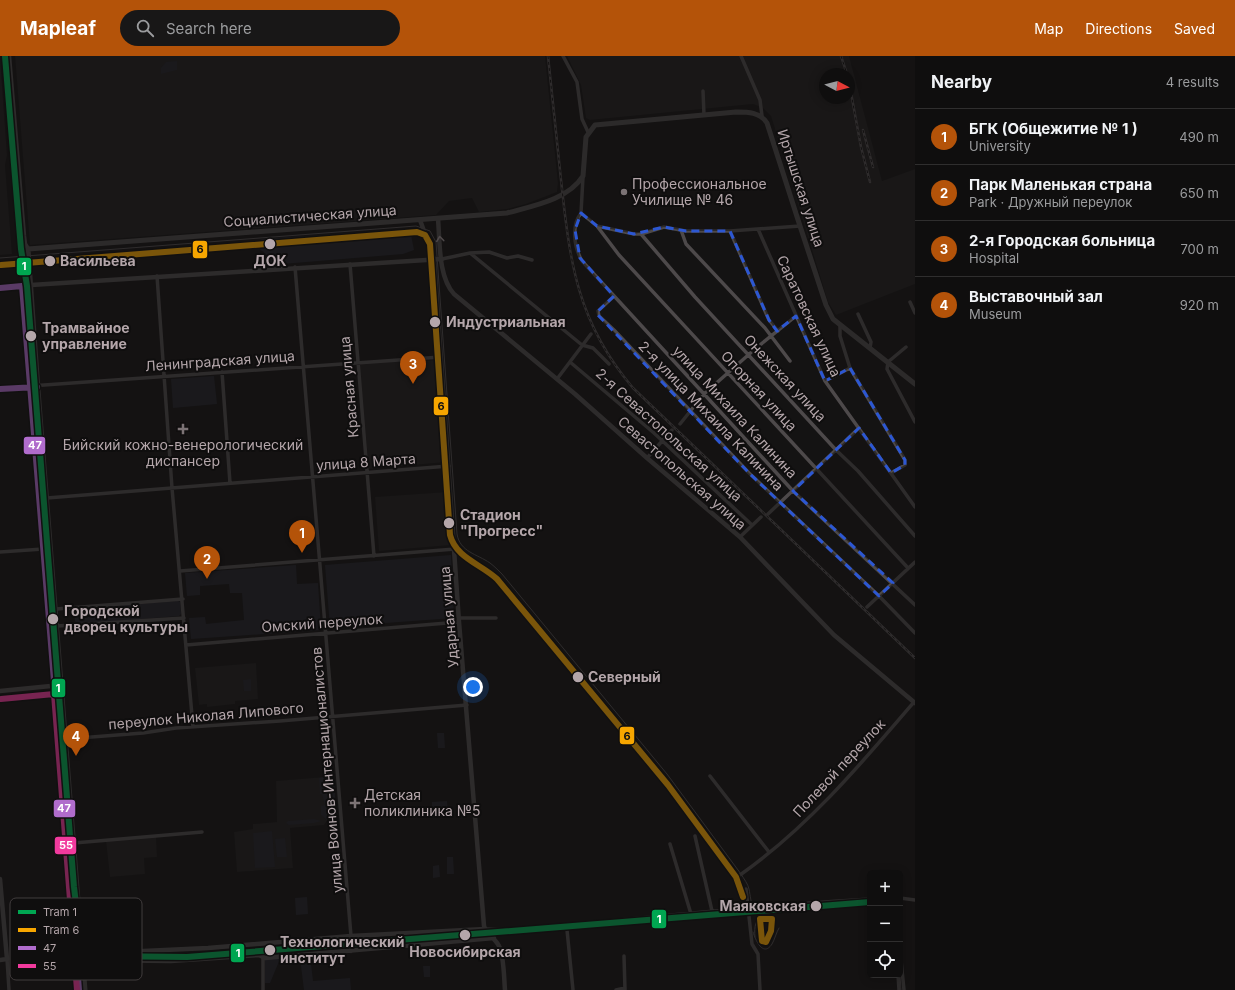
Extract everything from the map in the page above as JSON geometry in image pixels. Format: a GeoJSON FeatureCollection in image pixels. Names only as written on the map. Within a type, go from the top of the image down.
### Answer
{"type":"FeatureCollection","features":[{"type":"Feature","properties":{"kind":"main road"},"geometry":{"type":"LineString","coordinates":[[583,176],[588,132],[593,126],[598,124],[740,112],[753,113],[762,116]]}},
{"type":"Feature","properties":{"kind":"main road","name":"Иртышская улица"},"geometry":{"type":"LineString","coordinates":[[762,116],[771,133],[826,305],[833,319],[915,384]]}},
{"type":"Feature","properties":{"kind":"main road","name":"Социалистическая улица"},"geometry":{"type":"LineString","coordinates":[[28,249],[507,213],[534,206],[563,194],[576,185],[583,176]]}},
{"type":"Feature","properties":{"kind":"main road"},"geometry":{"type":"LineString","coordinates":[[28,249],[37,386],[62,685],[77,898]]}},
{"type":"Feature","properties":{"kind":"main road"},"geometry":{"type":"LineString","coordinates":[[31,285],[22,286],[54,686],[74,898]]}},
{"type":"Feature","properties":{"kind":"main road"},"geometry":{"type":"LineString","coordinates":[[39,498],[47,498]]}},
{"type":"Feature","properties":{"kind":"main road"},"geometry":{"type":"LineString","coordinates":[[59,740],[66,739]]}},
{"type":"Feature","properties":{"kind":"main road"},"geometry":{"type":"LineString","coordinates":[[79,980],[79,990]]}},
{"type":"Feature","properties":{"kind":"main road"},"geometry":{"type":"LineString","coordinates":[[84,980],[85,990]]}},
{"type":"Feature","properties":{"kind":"street"},"geometry":{"type":"LineString","coordinates":[[9,56],[24,236],[25,244],[28,249]]}},
{"type":"Feature","properties":{"kind":"street"},"geometry":{"type":"LineString","coordinates":[[563,56],[577,82],[582,119],[588,132]]}},
{"type":"Feature","properties":{"kind":"street","name":"Иртышская улица"},"geometry":{"type":"LineString","coordinates":[[741,56],[760,100],[762,116]]}},
{"type":"Feature","properties":{"kind":"street"},"geometry":{"type":"LineString","coordinates":[[703,91],[704,115]]}},
{"type":"Feature","properties":{"kind":"street"},"geometry":{"type":"LineString","coordinates":[[583,176],[581,213],[597,226],[641,234],[664,227],[681,230],[730,231],[800,226]]}},
{"type":"Feature","properties":{"kind":"street","name":"улица Михаила Калинина"},"geometry":{"type":"LineString","coordinates":[[581,213],[576,220],[575,230],[580,258],[793,490],[915,605]]}},
{"type":"Feature","properties":{"kind":"street","name":"Севастопольская улица"},"geometry":{"type":"LineString","coordinates":[[438,219],[446,282],[454,294],[556,379],[740,537],[834,635],[915,702]]}},
{"type":"Feature","properties":{"kind":"street","name":"Ударная улица"},"geometry":{"type":"LineString","coordinates":[[420,220],[434,259],[459,620],[485,930]]}},
{"type":"Feature","properties":{"kind":"street","name":"Опорная улица"},"geometry":{"type":"LineString","coordinates":[[597,226],[619,255],[908,568]]}},
{"type":"Feature","properties":{"kind":"street","name":"Саратовская улица"},"geometry":{"type":"LineString","coordinates":[[758,229],[825,381],[915,507]]}},
{"type":"Feature","properties":{"kind":"street"},"geometry":{"type":"LineString","coordinates":[[681,230],[686,244],[765,328],[790,361]]}},
{"type":"Feature","properties":{"kind":"street"},"geometry":{"type":"LineString","coordinates":[[730,231],[769,320],[778,331]]}},
{"type":"Feature","properties":{"kind":"street","name":"Онежская улица"},"geometry":{"type":"LineString","coordinates":[[641,234],[695,297],[836,450],[858,471],[915,536]]}},
{"type":"Feature","properties":{"kind":"street"},"geometry":{"type":"LineString","coordinates":[[470,253],[582,345],[593,348],[609,364]]}},
{"type":"Feature","properties":{"kind":"street"},"geometry":{"type":"LineString","coordinates":[[31,285],[349,263],[442,259],[470,253],[492,253],[507,258],[518,256],[532,260]]}},
{"type":"Feature","properties":{"kind":"street","name":"Красная улица"},"geometry":{"type":"LineString","coordinates":[[349,263],[374,556]]}},
{"type":"Feature","properties":{"kind":"street","name":"улица Воинов-Интернационалистов"},"geometry":{"type":"LineString","coordinates":[[296,267],[351,936]]}},
{"type":"Feature","properties":{"kind":"street"},"geometry":{"type":"LineString","coordinates":[[158,276],[172,488],[183,599],[193,727]]}},
{"type":"Feature","properties":{"kind":"street"},"geometry":{"type":"LineString","coordinates":[[0,288],[22,286]]}},
{"type":"Feature","properties":{"kind":"street","name":"2-я улица Михаила Калинина"},"geometry":{"type":"LineString","coordinates":[[614,296],[598,310],[598,315],[619,335],[690,412],[915,633]]}},
{"type":"Feature","properties":{"kind":"street"},"geometry":{"type":"LineString","coordinates":[[910,302],[915,313]]}},
{"type":"Feature","properties":{"kind":"street"},"geometry":{"type":"LineString","coordinates":[[858,314],[871,342],[870,348]]}},
{"type":"Feature","properties":{"kind":"street"},"geometry":{"type":"LineString","coordinates":[[680,424],[704,394],[796,316]]}},
{"type":"Feature","properties":{"kind":"street","name":"Иртышская улица"},"geometry":{"type":"LineString","coordinates":[[840,326],[840,336],[850,368],[905,460],[905,465],[891,473]]}},
{"type":"Feature","properties":{"kind":"street"},"geometry":{"type":"LineString","coordinates":[[556,379],[592,334]]}},
{"type":"Feature","properties":{"kind":"street"},"geometry":{"type":"LineString","coordinates":[[906,347],[888,362],[887,369],[915,422]]}},
{"type":"Feature","properties":{"kind":"street","name":"Ленинградская улица"},"geometry":{"type":"LineString","coordinates":[[0,389],[441,357]]}},
{"type":"Feature","properties":{"kind":"street","name":"2-я Севастопольская улица"},"geometry":{"type":"LineString","coordinates":[[570,362],[662,441],[752,525]]}},
{"type":"Feature","properties":{"kind":"street"},"geometry":{"type":"LineString","coordinates":[[825,381],[850,368]]}},
{"type":"Feature","properties":{"kind":"street"},"geometry":{"type":"LineString","coordinates":[[222,372],[230,483]]}},
{"type":"Feature","properties":{"kind":"street"},"geometry":{"type":"LineString","coordinates":[[768,514],[859,428]]}},
{"type":"Feature","properties":{"kind":"street"},"geometry":{"type":"LineString","coordinates":[[647,458],[672,430]]}},
{"type":"Feature","properties":{"kind":"street","name":"улица 8 Марта"},"geometry":{"type":"LineString","coordinates":[[47,498],[449,466]]}},
{"type":"Feature","properties":{"kind":"street"},"geometry":{"type":"LineString","coordinates":[[740,537],[761,517]]}},
{"type":"Feature","properties":{"kind":"street"},"geometry":{"type":"LineString","coordinates":[[0,552],[43,548]]}},
{"type":"Feature","properties":{"kind":"street"},"geometry":{"type":"LineString","coordinates":[[180,571],[455,549]]}},
{"type":"Feature","properties":{"kind":"street"},"geometry":{"type":"LineString","coordinates":[[867,607],[915,562]]}},
{"type":"Feature","properties":{"kind":"street"},"geometry":{"type":"LineString","coordinates":[[56,609],[183,599]]}},
{"type":"Feature","properties":{"kind":"street"},"geometry":{"type":"LineString","coordinates":[[57,626],[184,618]]}},
{"type":"Feature","properties":{"kind":"street","name":"Омский переулок"},"geometry":{"type":"LineString","coordinates":[[186,645],[459,620],[496,618]]}},
{"type":"Feature","properties":{"kind":"street"},"geometry":{"type":"LineString","coordinates":[[0,691],[62,685]]}},
{"type":"Feature","properties":{"kind":"street","name":"Полевой переулок"},"geometry":{"type":"LineString","coordinates":[[740,875],[752,868],[811,817],[915,702]]}},
{"type":"Feature","properties":{"kind":"street","name":"переулок Николая Липового"},"geometry":{"type":"LineString","coordinates":[[66,739],[143,733],[193,727],[467,705]]}},
{"type":"Feature","properties":{"kind":"street"},"geometry":{"type":"LineString","coordinates":[[710,776],[769,852]]}},
{"type":"Feature","properties":{"kind":"street"},"geometry":{"type":"LineString","coordinates":[[74,843],[202,832]]}},
{"type":"Feature","properties":{"kind":"street"},"geometry":{"type":"LineString","coordinates":[[695,836],[712,911]]}},
{"type":"Feature","properties":{"kind":"street"},"geometry":{"type":"LineString","coordinates":[[670,844],[691,914]]}},
{"type":"Feature","properties":{"kind":"street"},"geometry":{"type":"LineString","coordinates":[[0,879],[9,990]]}},
{"type":"Feature","properties":{"kind":"street"},"geometry":{"type":"LineString","coordinates":[[746,889],[752,945],[758,954],[760,990]]}},
{"type":"Feature","properties":{"kind":"street"},"geometry":{"type":"LineString","coordinates":[[903,898],[915,900]]}},
{"type":"Feature","properties":{"kind":"street"},"geometry":{"type":"LineString","coordinates":[[142,952],[351,936],[582,924],[712,911],[867,899]]}},
{"type":"Feature","properties":{"kind":"street"},"geometry":{"type":"LineString","coordinates":[[582,924],[582,929]]}},
{"type":"Feature","properties":{"kind":"street"},"geometry":{"type":"LineString","coordinates":[[485,930],[494,938],[501,950],[505,990]]}},
{"type":"Feature","properties":{"kind":"street"},"geometry":{"type":"LineString","coordinates":[[567,930],[574,990]]}},
{"type":"Feature","properties":{"kind":"street"},"geometry":{"type":"LineString","coordinates":[[351,936],[351,950]]}},
{"type":"Feature","properties":{"kind":"street"},"geometry":{"type":"LineString","coordinates":[[142,960],[189,960],[259,955],[262,957],[494,938]]}},
{"type":"Feature","properties":{"kind":"street"},"geometry":{"type":"LineString","coordinates":[[616,990],[625,989],[624,956]]}},
{"type":"Feature","properties":{"kind":"street"},"geometry":{"type":"LineString","coordinates":[[262,957],[263,990]]}},
{"type":"Feature","properties":{"kind":"street"},"geometry":{"type":"LineString","coordinates":[[0,960],[7,959]]}},
{"type":"Feature","properties":{"kind":"street"},"geometry":{"type":"LineString","coordinates":[[898,978],[899,990]]}},
{"type":"Feature","properties":{"kind":"street"},"geometry":{"type":"LineString","coordinates":[[903,978],[904,990]]}},
{"type":"Feature","properties":{"kind":"highlighted area"},"geometry":{"type":"Polygon","coordinates":[[[581,213],[597,226],[634,234],[664,227],[686,231],[730,231],[769,320],[777,331],[796,316],[825,381],[850,368],[905,460],[905,465],[891,473],[859,428],[793,491],[893,583],[879,596],[749,473],[598,315],[598,311],[614,296],[580,258],[575,230],[578,216],[581,213]]]}},
{"type":"Feature","properties":{"kind":"shaded area"},"geometry":{"type":"Polygon","coordinates":[[[15,56],[545,56],[558,183],[557,192],[526,204],[507,209],[479,212],[472,198],[449,201],[436,215],[30,245],[15,56]]]}},
{"type":"Feature","properties":{"kind":"shaded area"},"geometry":{"type":"Polygon","coordinates":[[[567,56],[849,56],[852,68],[819,68],[819,104],[855,104],[855,79],[882,181],[915,169],[915,284],[836,315],[828,302],[771,116],[763,108],[753,104],[590,120],[586,118],[581,85],[567,56]]]}},
{"type":"Feature","properties":{"kind":"shaded area"},"geometry":{"type":"Polygon","coordinates":[[[0,58],[7,155],[5,165],[12,254],[0,255],[0,58]]]}},
{"type":"Feature","properties":{"kind":"shaded area"},"geometry":{"type":"Polygon","coordinates":[[[177,61],[177,70],[161,74],[161,68],[166,62],[177,61]]]}},
{"type":"Feature","properties":{"kind":"shaded area"},"geometry":{"type":"Polygon","coordinates":[[[410,230],[414,250],[403,254],[270,265],[266,261],[264,252],[260,250],[261,245],[259,241],[262,239],[410,230]]]}},
{"type":"Feature","properties":{"kind":"shaded area"},"geometry":{"type":"Polygon","coordinates":[[[439,360],[446,462],[369,469],[359,363],[439,360]]]}},
{"type":"Feature","properties":{"kind":"shaded area"},"geometry":{"type":"Polygon","coordinates":[[[214,376],[217,404],[173,408],[171,379],[214,376]]]}},
{"type":"Feature","properties":{"kind":"shaded area"},"geometry":{"type":"Polygon","coordinates":[[[447,492],[451,545],[379,551],[375,497],[447,492]]]}},
{"type":"Feature","properties":{"kind":"shaded area"},"geometry":{"type":"Polygon","coordinates":[[[451,555],[454,618],[330,627],[325,565],[451,555]]]}},
{"type":"Feature","properties":{"kind":"shaded area"},"geometry":{"type":"Polygon","coordinates":[[[296,565],[297,584],[318,583],[321,630],[191,639],[189,618],[205,617],[206,624],[244,620],[242,593],[230,593],[229,584],[200,586],[200,595],[187,596],[185,573],[296,565]]]}},
{"type":"Feature","properties":{"kind":"shaded area"},"geometry":{"type":"Polygon","coordinates":[[[180,602],[181,614],[179,616],[78,624],[75,621],[74,613],[77,609],[180,602]]]}},
{"type":"Feature","properties":{"kind":"shaded area"},"geometry":{"type":"Polygon","coordinates":[[[256,663],[258,699],[235,701],[235,704],[207,707],[207,704],[199,705],[195,668],[256,663]]]}},
{"type":"Feature","properties":{"kind":"shaded area"},"geometry":{"type":"Polygon","coordinates":[[[251,679],[251,691],[244,691],[243,680],[251,679]]]}},
{"type":"Feature","properties":{"kind":"shaded area"},"geometry":{"type":"Polygon","coordinates":[[[437,733],[444,733],[445,748],[438,748],[437,733]]]}},
{"type":"Feature","properties":{"kind":"shaded area"},"geometry":{"type":"Polygon","coordinates":[[[325,777],[326,782],[334,782],[336,810],[328,811],[328,819],[324,825],[290,828],[293,868],[237,872],[234,832],[253,829],[253,824],[277,822],[276,781],[325,777]]]}},
{"type":"Feature","properties":{"kind":"shaded area"},"geometry":{"type":"Polygon","coordinates":[[[325,777],[326,782],[334,782],[336,810],[328,811],[327,820],[321,815],[321,806],[325,805],[322,794],[320,794],[319,778],[325,777]]]}},
{"type":"Feature","properties":{"kind":"shaded area"},"geometry":{"type":"Polygon","coordinates":[[[447,801],[448,811],[432,812],[432,802],[447,801]]]}},
{"type":"Feature","properties":{"kind":"shaded area"},"geometry":{"type":"Polygon","coordinates":[[[314,819],[322,821],[289,825],[286,823],[288,821],[314,819]]]}},
{"type":"Feature","properties":{"kind":"shaded area"},"geometry":{"type":"Polygon","coordinates":[[[272,831],[275,867],[255,868],[253,833],[272,831]]]}},
{"type":"Feature","properties":{"kind":"shaded area"},"geometry":{"type":"Polygon","coordinates":[[[156,836],[157,857],[144,858],[145,874],[110,877],[106,841],[156,836]]]}},
{"type":"Feature","properties":{"kind":"shaded area"},"geometry":{"type":"Polygon","coordinates":[[[285,838],[287,857],[277,857],[275,839],[285,838]]]}},
{"type":"Feature","properties":{"kind":"shaded area"},"geometry":{"type":"Polygon","coordinates":[[[447,857],[453,857],[454,874],[447,874],[447,857]]]}},
{"type":"Feature","properties":{"kind":"shaded area"},"geometry":{"type":"Polygon","coordinates":[[[439,865],[440,877],[433,878],[433,866],[439,865]]]}},
{"type":"Feature","properties":{"kind":"shaded area"},"geometry":{"type":"Polygon","coordinates":[[[307,897],[308,914],[296,915],[295,898],[307,897]]]}},
{"type":"Feature","properties":{"kind":"shaded area"},"geometry":{"type":"Polygon","coordinates":[[[337,954],[336,960],[311,963],[300,958],[337,954]]]}},
{"type":"Feature","properties":{"kind":"shaded area"},"geometry":{"type":"Polygon","coordinates":[[[300,958],[311,964],[313,981],[350,978],[351,990],[304,990],[300,958]]]}},
{"type":"Feature","properties":{"kind":"shaded area"},"geometry":{"type":"Polygon","coordinates":[[[265,959],[280,959],[270,983],[265,983],[265,959]]]}},
{"type":"Feature","properties":{"kind":"shaded area"},"geometry":{"type":"Polygon","coordinates":[[[423,966],[430,966],[430,977],[424,977],[423,966]]]}},
{"type":"Feature","properties":{"kind":"tram line"},"geometry":{"type":"LineString","coordinates":[[3,56],[19,252],[25,286],[74,898]]}},
{"type":"Feature","properties":{"kind":"tram line","name":"1"},"geometry":{"type":"LineString","coordinates":[[5,56],[21,249],[27,286],[75,898]]}},
{"type":"Feature","properties":{"kind":"tram line"},"geometry":{"type":"LineString","coordinates":[[0,258],[416,226],[430,231],[436,242],[457,534],[462,545],[465,549],[490,563],[502,574],[667,774],[741,874],[748,885],[755,909],[763,912],[770,912],[867,903]]}},
{"type":"Feature","properties":{"kind":"tram line","name":"6"},"geometry":{"type":"LineString","coordinates":[[1,265],[417,232],[425,235],[430,244],[450,535],[453,543],[463,555],[497,579],[668,785],[736,877],[743,897]]}},
{"type":"Feature","properties":{"kind":"tram line","name":"1"},"geometry":{"type":"LineString","coordinates":[[142,956],[187,957],[867,902]]}},
{"type":"Feature","properties":{"kind":"tram line"},"geometry":{"type":"LineString","coordinates":[[142,958],[186,958],[762,912]]}},
{"type":"Feature","properties":{"kind":"tram line"},"geometry":{"type":"LineString","coordinates":[[755,937],[757,920],[766,912]]}},
{"type":"Feature","properties":{"kind":"tram line","name":"6"},"geometry":{"type":"LineString","coordinates":[[760,919],[772,919],[771,931],[766,942],[762,941],[760,919]]}},
{"type":"Feature","properties":{"kind":"tram line"},"geometry":{"type":"LineString","coordinates":[[753,932],[760,946],[766,949],[772,944],[779,928]]}},
{"type":"Feature","properties":{"kind":"tram line"},"geometry":{"type":"LineString","coordinates":[[900,978],[901,990]]}},
{"type":"Feature","properties":{"kind":"railway"},"geometry":{"type":"LineString","coordinates":[[548,56],[564,210],[573,265],[579,290],[588,315],[599,339],[614,364],[633,388],[915,658]]}},
{"type":"Feature","properties":{"kind":"railway"},"geometry":{"type":"LineString","coordinates":[[841,56],[845,68]]}},
{"type":"Feature","properties":{"kind":"railway"},"geometry":{"type":"LineString","coordinates":[[853,104],[861,147],[870,182]]}},
{"type":"Feature","properties":{"kind":"railway"},"geometry":{"type":"LineString","coordinates":[[863,130],[873,167]]}},
{"type":"Feature","properties":{"kind":"transit line","name":"47"},"geometry":{"type":"LineString","coordinates":[[0,288],[22,286],[72,898]]}},
{"type":"Feature","properties":{"kind":"transit line","name":"47"},"geometry":{"type":"LineString","coordinates":[[0,389],[37,387]]}},
{"type":"Feature","properties":{"kind":"transit line","name":"55"},"geometry":{"type":"LineString","coordinates":[[1,699],[54,694],[70,898]]}},
{"type":"Feature","properties":{"kind":"transit line","name":"55"},"geometry":{"type":"LineString","coordinates":[[76,980],[77,990]]}},
{"type":"Feature","properties":{"kind":"transit line","name":"47"},"geometry":{"type":"LineString","coordinates":[[78,980],[79,990]]}},
{"type":"Feature","properties":{"kind":"place","name":"Профессиональное Училище № 46"},"geometry":{"type":"Point","coordinates":[624,192]}},
{"type":"Feature","properties":{"kind":"place","name":"ДОК"},"geometry":{"type":"Point","coordinates":[270,244]}},
{"type":"Feature","properties":{"kind":"place","name":"Васильева"},"geometry":{"type":"Point","coordinates":[50,261]}},
{"type":"Feature","properties":{"kind":"place","name":"Индустриальная"},"geometry":{"type":"Point","coordinates":[435,322]}},
{"type":"Feature","properties":{"kind":"place","name":"Трамвайное управление"},"geometry":{"type":"Point","coordinates":[31,336]}},
{"type":"Feature","properties":{"kind":"place","name":"2-я Городская больница"},"geometry":{"type":"Point","coordinates":[413,384]}},
{"type":"Feature","properties":{"kind":"place","name":"Бийский кожно-венерологический диспансер"},"geometry":{"type":"Point","coordinates":[183,429]}},
{"type":"Feature","properties":{"kind":"place","name":"Стадион \"Прогресс\""},"geometry":{"type":"Point","coordinates":[449,523]}},
{"type":"Feature","properties":{"kind":"place","name":"БГК (Общежитие № 1 )"},"geometry":{"type":"Point","coordinates":[302,553]}},
{"type":"Feature","properties":{"kind":"place","name":"Парк Маленькая страна"},"geometry":{"type":"Point","coordinates":[207,579]}},
{"type":"Feature","properties":{"kind":"place","name":"Городской дворец культуры"},"geometry":{"type":"Point","coordinates":[53,619]}},
{"type":"Feature","properties":{"kind":"place","name":"Северный"},"geometry":{"type":"Point","coordinates":[578,677]}},
{"type":"Feature","properties":{"kind":"place","name":"Выставочный зал"},"geometry":{"type":"Point","coordinates":[76,756]}},
{"type":"Feature","properties":{"kind":"place","name":"Детская поликлиника №5"},"geometry":{"type":"Point","coordinates":[355,803]}},
{"type":"Feature","properties":{"kind":"place","name":"Маяковская"},"geometry":{"type":"Point","coordinates":[816,906]}},
{"type":"Feature","properties":{"kind":"place","name":"Новосибирская"},"geometry":{"type":"Point","coordinates":[465,935]}},
{"type":"Feature","properties":{"kind":"place","name":"Технологический институт"},"geometry":{"type":"Point","coordinates":[270,950]}}]}
